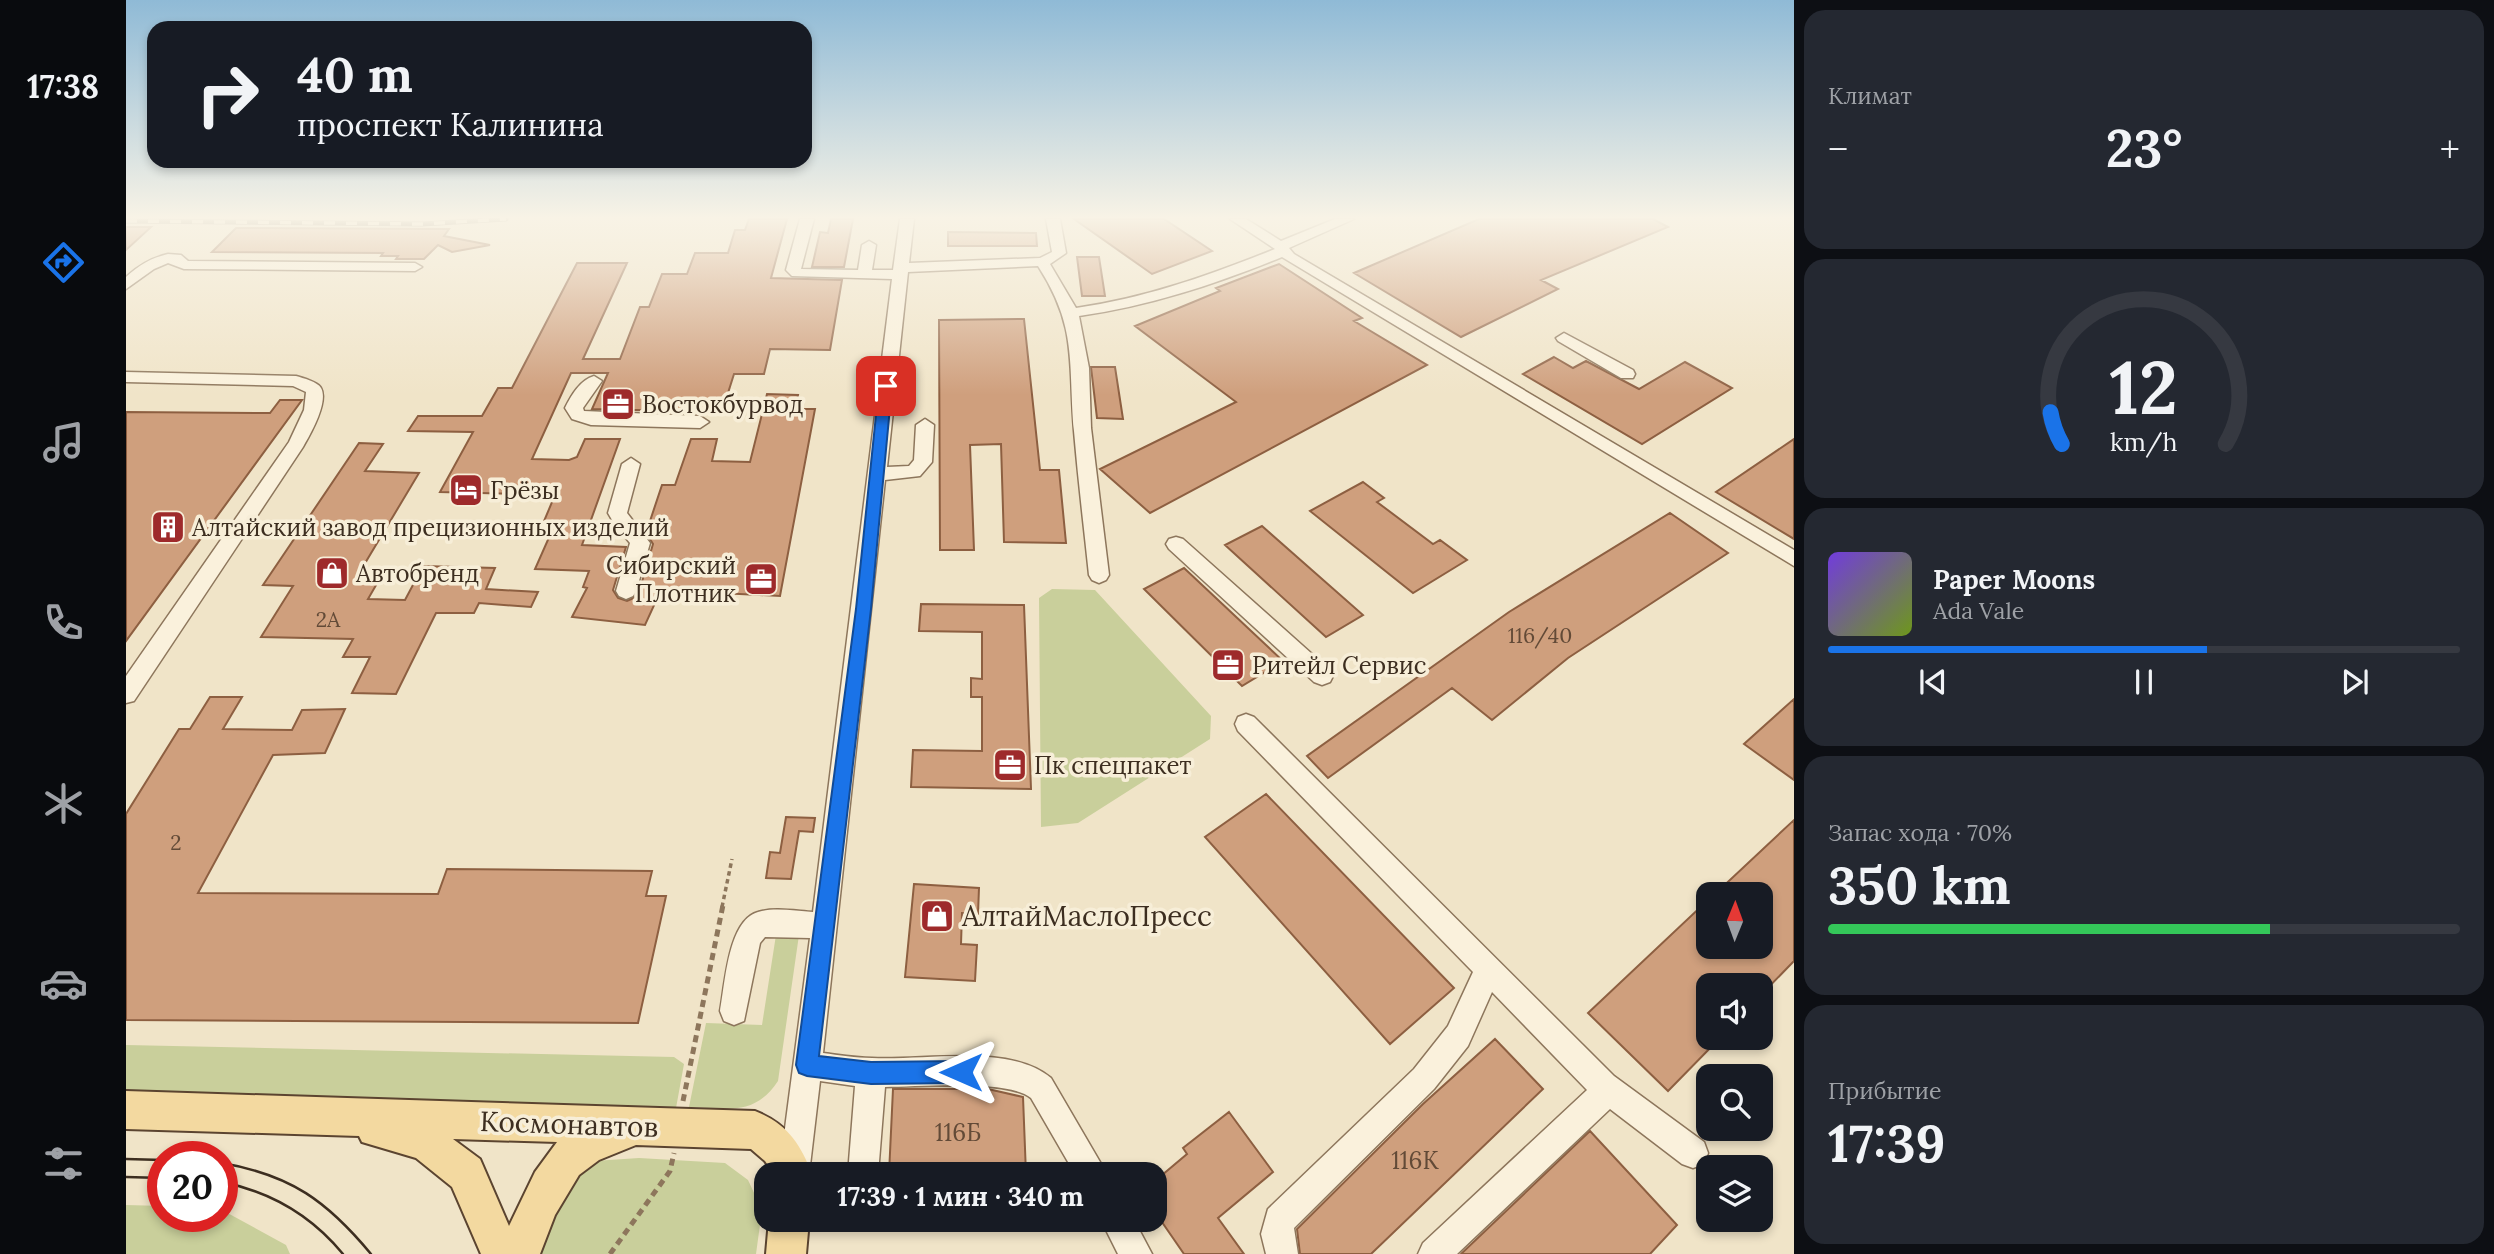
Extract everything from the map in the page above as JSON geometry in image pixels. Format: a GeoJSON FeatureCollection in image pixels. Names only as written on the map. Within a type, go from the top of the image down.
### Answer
{"type":"FeatureCollection","features":[{"type":"Feature","properties":{"kind":"main road"},"geometry":{"type":"LineString","coordinates":[[126,1110],[323,1116],[425,1141],[466,1173],[501,1254]]}},
{"type":"Feature","properties":{"kind":"main road","name":"Космонавтов"},"geometry":{"type":"LineString","coordinates":[[323,1116],[755,1130],[774,1140],[789,1162]]}},
{"type":"Feature","properties":{"kind":"main road"},"geometry":{"type":"LineString","coordinates":[[520,1254],[524,1237],[542,1198],[571,1155],[600,1139],[639,1126]]}},
{"type":"Feature","properties":{"kind":"main road"},"geometry":{"type":"LineString","coordinates":[[786,1254],[788,1232]]}},
{"type":"Feature","properties":{"kind":"street"},"geometry":{"type":"LineString","coordinates":[[840,278],[880,284],[888,278]]}},
{"type":"Feature","properties":{"kind":"street"},"geometry":{"type":"LineString","coordinates":[[795,1162],[863,609],[894,278]]}},
{"type":"Feature","properties":{"kind":"street"},"geometry":{"type":"LineString","coordinates":[[1052,278],[1071,313],[1081,368],[1082,428],[1100,575]]}},
{"type":"Feature","properties":{"kind":"street"},"geometry":{"type":"LineString","coordinates":[[1071,313],[1117,306],[1200,285],[1217,278]]}},
{"type":"Feature","properties":{"kind":"street"},"geometry":{"type":"LineString","coordinates":[[1323,278],[1794,559]]}},
{"type":"Feature","properties":{"kind":"street"},"geometry":{"type":"LineString","coordinates":[[1564,338],[1627,374]]}},
{"type":"Feature","properties":{"kind":"street"},"geometry":{"type":"LineString","coordinates":[[126,377],[296,381],[314,390],[313,410],[297,443],[126,694]]}},
{"type":"Feature","properties":{"kind":"street"},"geometry":{"type":"LineString","coordinates":[[594,381],[579,397],[574,408],[578,415],[591,419],[699,422]]}},
{"type":"Feature","properties":{"kind":"street"},"geometry":{"type":"LineString","coordinates":[[877,474],[914,472],[923,462],[925,425]]}},
{"type":"Feature","properties":{"kind":"street"},"geometry":{"type":"LineString","coordinates":[[626,592],[640,543],[636,534],[619,517],[617,509],[631,464]]}},
{"type":"Feature","properties":{"kind":"street"},"geometry":{"type":"LineString","coordinates":[[1176,544],[1322,677]]}},
{"type":"Feature","properties":{"kind":"street"},"geometry":{"type":"LineString","coordinates":[[1246,724],[1604,1086],[1693,1153]]}},
{"type":"Feature","properties":{"kind":"street"},"geometry":{"type":"LineString","coordinates":[[734,1011],[748,936],[760,924],[823,925]]}},
{"type":"Feature","properties":{"kind":"street"},"geometry":{"type":"LineString","coordinates":[[1282,1254],[1277,1234],[1279,1220],[1424,1079],[1458,1036],[1488,969]]}},
{"type":"Feature","properties":{"kind":"street"},"geometry":{"type":"LineString","coordinates":[[807,1065],[871,1073],[989,1072],[1029,1078],[1047,1096],[1085,1162]]}},
{"type":"Feature","properties":{"kind":"street"},"geometry":{"type":"LineString","coordinates":[[864,1162],[871,1073]]}},
{"type":"Feature","properties":{"kind":"street"},"geometry":{"type":"LineString","coordinates":[[1434,1254],[1599,1099],[1604,1086]]}},
{"type":"Feature","properties":{"kind":"street"},"geometry":{"type":"LineString","coordinates":[[1124,1232],[1136,1254]]}},
{"type":"Feature","properties":{"kind":"path"},"geometry":{"type":"LineString","coordinates":[[610,1254],[670,1171],[732,859]]}},
{"type":"Feature","properties":{"kind":"green space"},"geometry":{"type":"Polygon","coordinates":[[[1052,589],[1095,590],[1211,716],[1210,739],[1078,823],[1041,827],[1039,598],[1052,589]]]}},
{"type":"Feature","properties":{"kind":"green space"},"geometry":{"type":"Polygon","coordinates":[[[776,935],[799,935],[778,1081],[759,1100],[739,1108],[689,1107],[706,1023],[762,1025],[776,935]]]}},
{"type":"Feature","properties":{"kind":"green space"},"geometry":{"type":"Polygon","coordinates":[[[126,1045],[674,1057],[684,1064],[676,1108],[126,1097],[126,1045]]]}},
{"type":"Feature","properties":{"kind":"green space"},"geometry":{"type":"Polygon","coordinates":[[[639,1158],[725,1163],[748,1180],[754,1193],[754,1232],[759,1232],[756,1254],[536,1254],[567,1183],[594,1161],[639,1158]]]}},
{"type":"Feature","properties":{"kind":"green space"},"geometry":{"type":"Polygon","coordinates":[[[126,1205],[147,1206],[147,1232],[238,1232],[238,1219],[286,1245],[290,1254],[126,1254],[126,1205]]]}},
{"type":"Feature","properties":{"kind":"building"},"geometry":{"type":"Polygon","coordinates":[[[569,278],[620,278],[583,359],[620,359],[640,307],[649,307],[661,278],[842,280],[830,350],[770,349],[764,374],[734,374],[722,412],[592,409],[608,373],[571,373],[532,459],[569,460],[577,457],[585,439],[620,439],[582,545],[626,547],[613,590],[618,598],[627,601],[639,592],[653,544],[646,533],[662,485],[675,485],[691,439],[717,439],[712,461],[750,462],[767,394],[798,395],[795,409],[815,409],[780,596],[661,590],[645,625],[572,617],[587,588],[583,587],[589,571],[535,569],[551,533],[539,533],[555,495],[440,492],[473,432],[408,431],[418,416],[482,416],[498,388],[512,388],[569,278]]]}},
{"type":"Feature","properties":{"kind":"building"},"geometry":{"type":"Polygon","coordinates":[[[1080,278],[1102,278],[1105,296],[1082,296],[1080,278]]]}},
{"type":"Feature","properties":{"kind":"building"},"geometry":{"type":"Polygon","coordinates":[[[1244,278],[1300,278],[1362,318],[1354,321],[1427,365],[1150,513],[1100,469],[1236,402],[1135,326],[1220,291],[1216,288],[1244,278]]]}},
{"type":"Feature","properties":{"kind":"building"},"geometry":{"type":"Polygon","coordinates":[[[1362,278],[1547,278],[1541,280],[1558,289],[1461,337],[1362,278]]]}},
{"type":"Feature","properties":{"kind":"building"},"geometry":{"type":"Polygon","coordinates":[[[1024,319],[1040,470],[1059,470],[1066,543],[1004,542],[1001,444],[970,445],[974,550],[940,550],[939,320],[1024,319]]]}},
{"type":"Feature","properties":{"kind":"building"},"geometry":{"type":"Polygon","coordinates":[[[1554,357],[1573,368],[1586,361],[1639,389],[1685,362],[1732,388],[1642,444],[1523,374],[1554,357]]]}},
{"type":"Feature","properties":{"kind":"building"},"geometry":{"type":"Polygon","coordinates":[[[1091,367],[1115,367],[1123,419],[1097,418],[1091,367]]]}},
{"type":"Feature","properties":{"kind":"building","name":"Алтайский завод прецизионных изделий"},"geometry":{"type":"Polygon","coordinates":[[[280,400],[302,400],[126,641],[126,412],[270,413],[280,400]]]}},
{"type":"Feature","properties":{"kind":"building"},"geometry":{"type":"Polygon","coordinates":[[[1794,439],[1794,539],[1716,492],[1794,439]]]}},
{"type":"Feature","properties":{"kind":"building"},"geometry":{"type":"Polygon","coordinates":[[[359,443],[383,444],[365,471],[419,473],[355,580],[379,580],[368,599],[405,600],[423,566],[495,568],[486,589],[538,592],[531,607],[479,603],[474,613],[436,613],[396,694],[352,693],[370,657],[343,657],[353,639],[261,637],[293,586],[263,585],[359,443]]]}},
{"type":"Feature","properties":{"kind":"building"},"geometry":{"type":"Polygon","coordinates":[[[1363,482],[1384,498],[1377,502],[1433,544],[1440,540],[1467,560],[1413,593],[1310,511],[1363,482]]]}},
{"type":"Feature","properties":{"kind":"building"},"geometry":{"type":"Polygon","coordinates":[[[1670,513],[1728,553],[1568,658],[1492,720],[1452,688],[1328,778],[1307,756],[1509,612],[1670,513]]]}},
{"type":"Feature","properties":{"kind":"building"},"geometry":{"type":"Polygon","coordinates":[[[1262,526],[1363,615],[1326,637],[1225,545],[1262,526]]]}},
{"type":"Feature","properties":{"kind":"building"},"geometry":{"type":"Polygon","coordinates":[[[1184,568],[1283,661],[1242,686],[1144,589],[1184,568]]]}},
{"type":"Feature","properties":{"kind":"building"},"geometry":{"type":"Polygon","coordinates":[[[921,604],[1024,605],[1031,789],[911,787],[913,750],[982,751],[982,697],[971,697],[971,678],[982,679],[982,632],[919,631],[921,604]]]}},
{"type":"Feature","properties":{"kind":"building"},"geometry":{"type":"Polygon","coordinates":[[[210,697],[242,697],[223,729],[292,730],[302,710],[345,709],[325,753],[273,755],[198,893],[438,894],[447,869],[652,871],[646,896],[666,896],[638,1023],[126,1020],[126,814],[179,729],[190,729],[210,697]]]}},
{"type":"Feature","properties":{"kind":"building"},"geometry":{"type":"Polygon","coordinates":[[[1794,699],[1794,780],[1744,744],[1794,699]]]}},
{"type":"Feature","properties":{"kind":"building"},"geometry":{"type":"Polygon","coordinates":[[[1266,794],[1454,988],[1390,1044],[1205,837],[1266,794]]]}},
{"type":"Feature","properties":{"kind":"building"},"geometry":{"type":"Polygon","coordinates":[[[786,817],[815,818],[813,832],[799,831],[791,879],[766,878],[770,852],[780,853],[786,817]]]}},
{"type":"Feature","properties":{"kind":"building"},"geometry":{"type":"Polygon","coordinates":[[[1794,820],[1794,961],[1773,983],[1773,973],[1696,973],[1696,1050],[1708,1050],[1668,1091],[1588,1013],[1696,911],[1696,959],[1773,959],[1773,882],[1728,882],[1794,820]]]}},
{"type":"Feature","properties":{"kind":"building"},"geometry":{"type":"Polygon","coordinates":[[[914,884],[979,888],[978,914],[962,913],[961,944],[977,945],[975,981],[905,977],[914,884]]]}},
{"type":"Feature","properties":{"kind":"building"},"geometry":{"type":"Polygon","coordinates":[[[1495,1039],[1543,1089],[1371,1254],[1300,1254],[1297,1229],[1423,1104],[1495,1039]]]}},
{"type":"Feature","properties":{"kind":"building"},"geometry":{"type":"Polygon","coordinates":[[[893,1089],[988,1089],[1023,1097],[1026,1162],[890,1162],[893,1089]]]}},
{"type":"Feature","properties":{"kind":"building"},"geometry":{"type":"Polygon","coordinates":[[[1229,1112],[1273,1172],[1218,1218],[1244,1254],[1184,1254],[1167,1229],[1167,1171],[1187,1154],[1183,1148],[1229,1112]]]}},
{"type":"Feature","properties":{"kind":"building"},"geometry":{"type":"Polygon","coordinates":[[[1590,1131],[1677,1225],[1650,1254],[1461,1254],[1590,1131]]]}},
{"type":"Feature","properties":{"kind":"tram line"},"geometry":{"type":"LineString","coordinates":[[126,1159],[147,1160]]}},
{"type":"Feature","properties":{"kind":"tram line"},"geometry":{"type":"LineString","coordinates":[[238,1166],[268,1175],[306,1193],[339,1219],[371,1254]]}},
{"type":"Feature","properties":{"kind":"tram line"},"geometry":{"type":"LineString","coordinates":[[126,1177],[147,1178]]}},
{"type":"Feature","properties":{"kind":"tram line"},"geometry":{"type":"LineString","coordinates":[[238,1186],[289,1207],[318,1228],[343,1254]]}},
{"type":"Feature","properties":{"kind":"place","name":"Востокбурвод"},"geometry":{"type":"Point","coordinates":[618,404]}},
{"type":"Feature","properties":{"kind":"place","name":"Грёзы"},"geometry":{"type":"Point","coordinates":[466,490]}},
{"type":"Feature","properties":{"kind":"place","name":"Алтайский завод прецизионных изделий"},"geometry":{"type":"Point","coordinates":[168,527]}},
{"type":"Feature","properties":{"kind":"place","name":"Автобренд"},"geometry":{"type":"Point","coordinates":[332,573]}},
{"type":"Feature","properties":{"kind":"place","name":"Сибирский Плотник"},"geometry":{"type":"Point","coordinates":[761,579]}},
{"type":"Feature","properties":{"kind":"place","name":"Ритейл Сервис"},"geometry":{"type":"Point","coordinates":[1228,665]}},
{"type":"Feature","properties":{"kind":"place","name":"Пк спецпакет"},"geometry":{"type":"Point","coordinates":[1010,765]}},
{"type":"Feature","properties":{"kind":"place","name":"АлтайМаслоПресс"},"geometry":{"type":"Point","coordinates":[937,916]}},
{"type":"Feature","properties":{"kind":"route"},"geometry":{"type":"LineString","coordinates":[[886,386],[863,609],[807,1065],[871,1073],[961,1072]]}}]}
